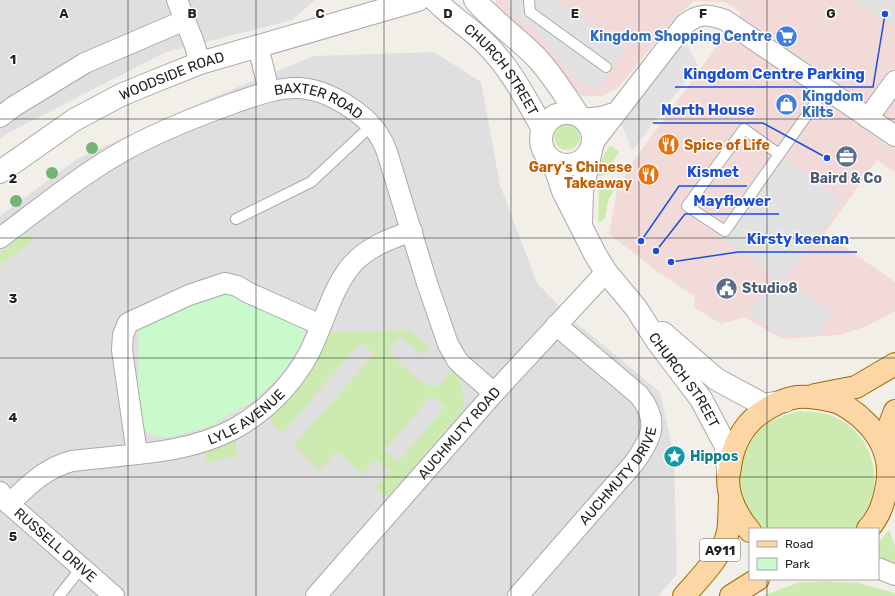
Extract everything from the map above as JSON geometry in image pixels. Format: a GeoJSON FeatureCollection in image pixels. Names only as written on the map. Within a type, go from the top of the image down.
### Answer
{"type":"FeatureCollection","features":[{"type":"Feature","properties":{"kind":"main road","name":"A911"},"geometry":{"type":"LineString","coordinates":[[808,397],[856,387],[895,364]]}},
{"type":"Feature","properties":{"kind":"main road","name":"A911"},"geometry":{"type":"LineString","coordinates":[[684,596],[702,577],[718,554],[728,533],[729,486],[733,451],[740,435],[752,420],[767,408],[797,397],[834,401],[848,407],[869,425],[878,437],[886,454]]}},
{"type":"Feature","properties":{"kind":"main road","name":"A911"},"geometry":{"type":"LineString","coordinates":[[869,528],[874,522],[883,505],[888,478],[886,454],[888,429],[895,410]]}},
{"type":"Feature","properties":{"kind":"main road","name":"A911"},"geometry":{"type":"LineString","coordinates":[[729,486],[735,509],[749,530]]}},
{"type":"Feature","properties":{"kind":"main road"},"geometry":{"type":"LineString","coordinates":[[731,596],[756,580]]}},
{"type":"Feature","properties":{"kind":"street"},"geometry":{"type":"LineString","coordinates":[[177,0],[194,43],[200,63]]}},
{"type":"Feature","properties":{"kind":"street"},"geometry":{"type":"LineString","coordinates":[[360,17],[376,0]]}},
{"type":"Feature","properties":{"kind":"street","name":"WOODSIDE ROAD"},"geometry":{"type":"LineString","coordinates":[[0,172],[74,120],[128,92],[200,63],[418,0]]}},
{"type":"Feature","properties":{"kind":"street","name":"CHURCH STREET"},"geometry":{"type":"LineString","coordinates":[[435,0],[447,13],[484,42],[494,53],[510,73],[543,129]]}},
{"type":"Feature","properties":{"kind":"street","name":"CHURCH STREET"},"geometry":{"type":"LineString","coordinates":[[475,0],[491,18],[537,58],[581,117]]}},
{"type":"Feature","properties":{"kind":"street"},"geometry":{"type":"LineString","coordinates":[[617,112],[601,117],[581,117],[568,113],[558,115],[550,120],[543,129],[542,147],[553,161],[570,165],[578,163],[584,158],[617,112],[685,24],[699,16],[714,17],[725,20],[895,136]]}},
{"type":"Feature","properties":{"kind":"street"},"geometry":{"type":"LineString","coordinates":[[0,116],[85,63],[185,20]]}},
{"type":"Feature","properties":{"kind":"street"},"geometry":{"type":"LineString","coordinates":[[258,46],[269,91]]}},
{"type":"Feature","properties":{"kind":"street"},"geometry":{"type":"LineString","coordinates":[[868,118],[895,81]]}},
{"type":"Feature","properties":{"kind":"street","name":"BAXTER ROAD"},"geometry":{"type":"LineString","coordinates":[[0,238],[85,175],[119,154],[156,135],[209,112],[269,91],[284,88],[314,90],[346,105],[363,118],[381,138],[387,152],[440,321],[452,352],[463,366],[494,393]]}},
{"type":"Feature","properties":{"kind":"street"},"geometry":{"type":"LineString","coordinates":[[581,117],[589,124],[593,136],[592,146]]}},
{"type":"Feature","properties":{"kind":"street","name":"CHURCH STREET"},"geometry":{"type":"LineString","coordinates":[[581,229],[582,191],[592,146]]}},
{"type":"Feature","properties":{"kind":"street","name":"CHURCH STREET"},"geometry":{"type":"LineString","coordinates":[[553,161],[563,191],[594,254],[606,272],[636,308],[657,341],[701,399],[717,428],[726,446],[729,486]]}},
{"type":"Feature","properties":{"kind":"street","name":"LYLE AVENUE"},"geometry":{"type":"LineString","coordinates":[[5,498],[28,486],[46,471],[59,464],[72,461],[179,448],[196,444],[234,429],[251,418],[268,404],[292,379],[309,354],[337,289],[350,267],[361,256],[375,247],[390,239],[412,231]]}},
{"type":"Feature","properties":{"kind":"street","name":"AUCHMUTY ROAD"},"geometry":{"type":"LineString","coordinates":[[316,596],[494,393],[606,272]]}},
{"type":"Feature","properties":{"kind":"street"},"geometry":{"type":"LineString","coordinates":[[137,454],[122,350],[123,335],[128,323],[189,295],[225,283],[237,286],[322,325]]}},
{"type":"Feature","properties":{"kind":"street","name":"CHURCH STREET"},"geometry":{"type":"LineString","coordinates":[[636,308],[716,379],[764,405],[785,401]]}},
{"type":"Feature","properties":{"kind":"street","name":"AUCHMUTY DRIVE"},"geometry":{"type":"LineString","coordinates":[[518,596],[634,463],[646,446],[651,430],[652,421],[648,408],[639,395],[556,325]]}},
{"type":"Feature","properties":{"kind":"street"},"geometry":{"type":"LineString","coordinates":[[888,478],[895,506]]}},
{"type":"Feature","properties":{"kind":"street","name":"RUSSELL DRIVE"},"geometry":{"type":"LineString","coordinates":[[5,498],[114,596]]}},
{"type":"Feature","properties":{"kind":"street"},"geometry":{"type":"LineString","coordinates":[[879,568],[895,575]]}},
{"type":"Feature","properties":{"kind":"lane"},"geometry":{"type":"LineString","coordinates":[[529,0],[530,12],[606,67]]}},
{"type":"Feature","properties":{"kind":"lane"},"geometry":{"type":"LineString","coordinates":[[779,154],[744,129],[687,206],[725,231],[826,88]]}},
{"type":"Feature","properties":{"kind":"lane"},"geometry":{"type":"LineString","coordinates":[[236,219],[311,182],[371,126]]}},
{"type":"Feature","properties":{"kind":"lane"},"geometry":{"type":"LineString","coordinates":[[59,596],[82,567]]}},
{"type":"Feature","properties":{"kind":"shaded area"},"geometry":{"type":"Polygon","coordinates":[[[0,0],[315,0],[292,20],[166,52],[8,133],[0,139],[0,0]]]}},
{"type":"Feature","properties":{"kind":"shaded area"},"geometry":{"type":"Polygon","coordinates":[[[496,0],[895,0],[895,172],[877,160],[825,233],[895,282],[895,311],[865,327],[839,335],[783,339],[744,317],[721,324],[695,308],[694,296],[658,272],[609,234],[617,191],[632,163],[741,13],[725,2],[694,1],[674,19],[619,87],[602,96],[582,96],[567,88],[496,10],[496,0]]]}},
{"type":"Feature","properties":{"kind":"shaded area"},"geometry":{"type":"Polygon","coordinates":[[[508,0],[557,0],[626,50],[604,82],[596,88],[576,81],[538,33],[509,10],[508,0]]]}},
{"type":"Feature","properties":{"kind":"shaded area"},"geometry":{"type":"Polygon","coordinates":[[[856,0],[895,0],[895,28],[856,0]]]}},
{"type":"Feature","properties":{"kind":"shaded area"},"geometry":{"type":"Polygon","coordinates":[[[679,31],[698,65],[632,151],[617,112],[679,31]]]}},
{"type":"Feature","properties":{"kind":"shaded area"},"geometry":{"type":"Polygon","coordinates":[[[434,52],[481,82],[500,185],[537,283],[575,322],[660,392],[674,456],[677,574],[658,596],[0,596],[0,216],[77,159],[202,102],[314,56],[434,52]]]}},
{"type":"Feature","properties":{"kind":"shaded area"},"geometry":{"type":"Polygon","coordinates":[[[783,158],[842,201],[786,279],[833,312],[818,334],[781,336],[748,314],[774,276],[725,241],[783,158]]]}},
{"type":"Feature","properties":{"kind":"green space"},"geometry":{"type":"Polygon","coordinates":[[[567,124],[576,128],[580,137],[576,146],[567,150],[558,146],[554,137],[558,128],[567,124]]]}},
{"type":"Feature","properties":{"kind":"green space"},"geometry":{"type":"Polygon","coordinates":[[[610,145],[619,152],[612,162],[623,170],[598,176],[602,159],[610,145]]]}},
{"type":"Feature","properties":{"kind":"green space"},"geometry":{"type":"Polygon","coordinates":[[[619,181],[608,200],[605,219],[598,223],[599,186],[606,182],[619,181]]]}},
{"type":"Feature","properties":{"kind":"green space"},"geometry":{"type":"Polygon","coordinates":[[[27,233],[33,241],[0,265],[0,253],[27,233]]]}},
{"type":"Feature","properties":{"kind":"green space"},"geometry":{"type":"Polygon","coordinates":[[[227,287],[304,324],[304,335],[299,348],[280,376],[253,401],[209,426],[165,438],[147,432],[138,414],[139,321],[227,287]]]}},
{"type":"Feature","properties":{"kind":"green space"},"geometry":{"type":"Polygon","coordinates":[[[408,329],[429,347],[422,355],[401,336],[388,351],[424,384],[438,387],[457,360],[465,409],[388,498],[375,488],[390,471],[376,459],[363,474],[337,452],[319,471],[294,445],[374,354],[361,342],[282,434],[267,417],[310,370],[320,354],[330,331],[392,331],[408,329]],[[431,396],[385,450],[398,462],[445,407],[431,396]]]}},
{"type":"Feature","properties":{"kind":"green space"},"geometry":{"type":"Polygon","coordinates":[[[798,411],[820,412],[839,419],[852,428],[870,453],[874,468],[874,483],[871,499],[865,515],[854,528],[760,528],[746,509],[742,499],[739,476],[745,453],[757,432],[766,424],[798,411]]]}},
{"type":"Feature","properties":{"kind":"green space"},"geometry":{"type":"Polygon","coordinates":[[[234,438],[238,455],[207,463],[204,450],[234,438]]]}},
{"type":"Feature","properties":{"kind":"green space"},"geometry":{"type":"Polygon","coordinates":[[[889,530],[895,546],[895,563],[879,556],[879,542],[889,530]]]}},
{"type":"Feature","properties":{"kind":"green space"},"geometry":{"type":"Polygon","coordinates":[[[824,581],[859,583],[895,593],[895,596],[763,596],[797,583],[824,581]]]}},
{"type":"Feature","properties":{"kind":"place","name":"Kingdom Centre Parking"},"geometry":{"type":"Point","coordinates":[885,14]}},
{"type":"Feature","properties":{"kind":"place","name":"Kingdom Shopping Centre"},"geometry":{"type":"Point","coordinates":[787,36]}},
{"type":"Feature","properties":{"kind":"place","name":"Kingdom Kilts"},"geometry":{"type":"Point","coordinates":[786,104]}},
{"type":"Feature","properties":{"kind":"place","name":"Spice of Life"},"geometry":{"type":"Point","coordinates":[669,145]}},
{"type":"Feature","properties":{"kind":"place","name":"Baird & Co"},"geometry":{"type":"Point","coordinates":[846,156]}},
{"type":"Feature","properties":{"kind":"place","name":"North House"},"geometry":{"type":"Point","coordinates":[827,158]}},
{"type":"Feature","properties":{"kind":"place","name":"Gary's Chinese Takeaway"},"geometry":{"type":"Point","coordinates":[648,175]}},
{"type":"Feature","properties":{"kind":"place","name":"Kismet"},"geometry":{"type":"Point","coordinates":[641,241]}},
{"type":"Feature","properties":{"kind":"place","name":"Mayflower"},"geometry":{"type":"Point","coordinates":[656,251]}},
{"type":"Feature","properties":{"kind":"place","name":"Kirsty keenan"},"geometry":{"type":"Point","coordinates":[671,262]}},
{"type":"Feature","properties":{"kind":"place","name":"Studio8"},"geometry":{"type":"Point","coordinates":[727,288]}},
{"type":"Feature","properties":{"kind":"place","name":"Hippos"},"geometry":{"type":"Point","coordinates":[675,456]}}]}
